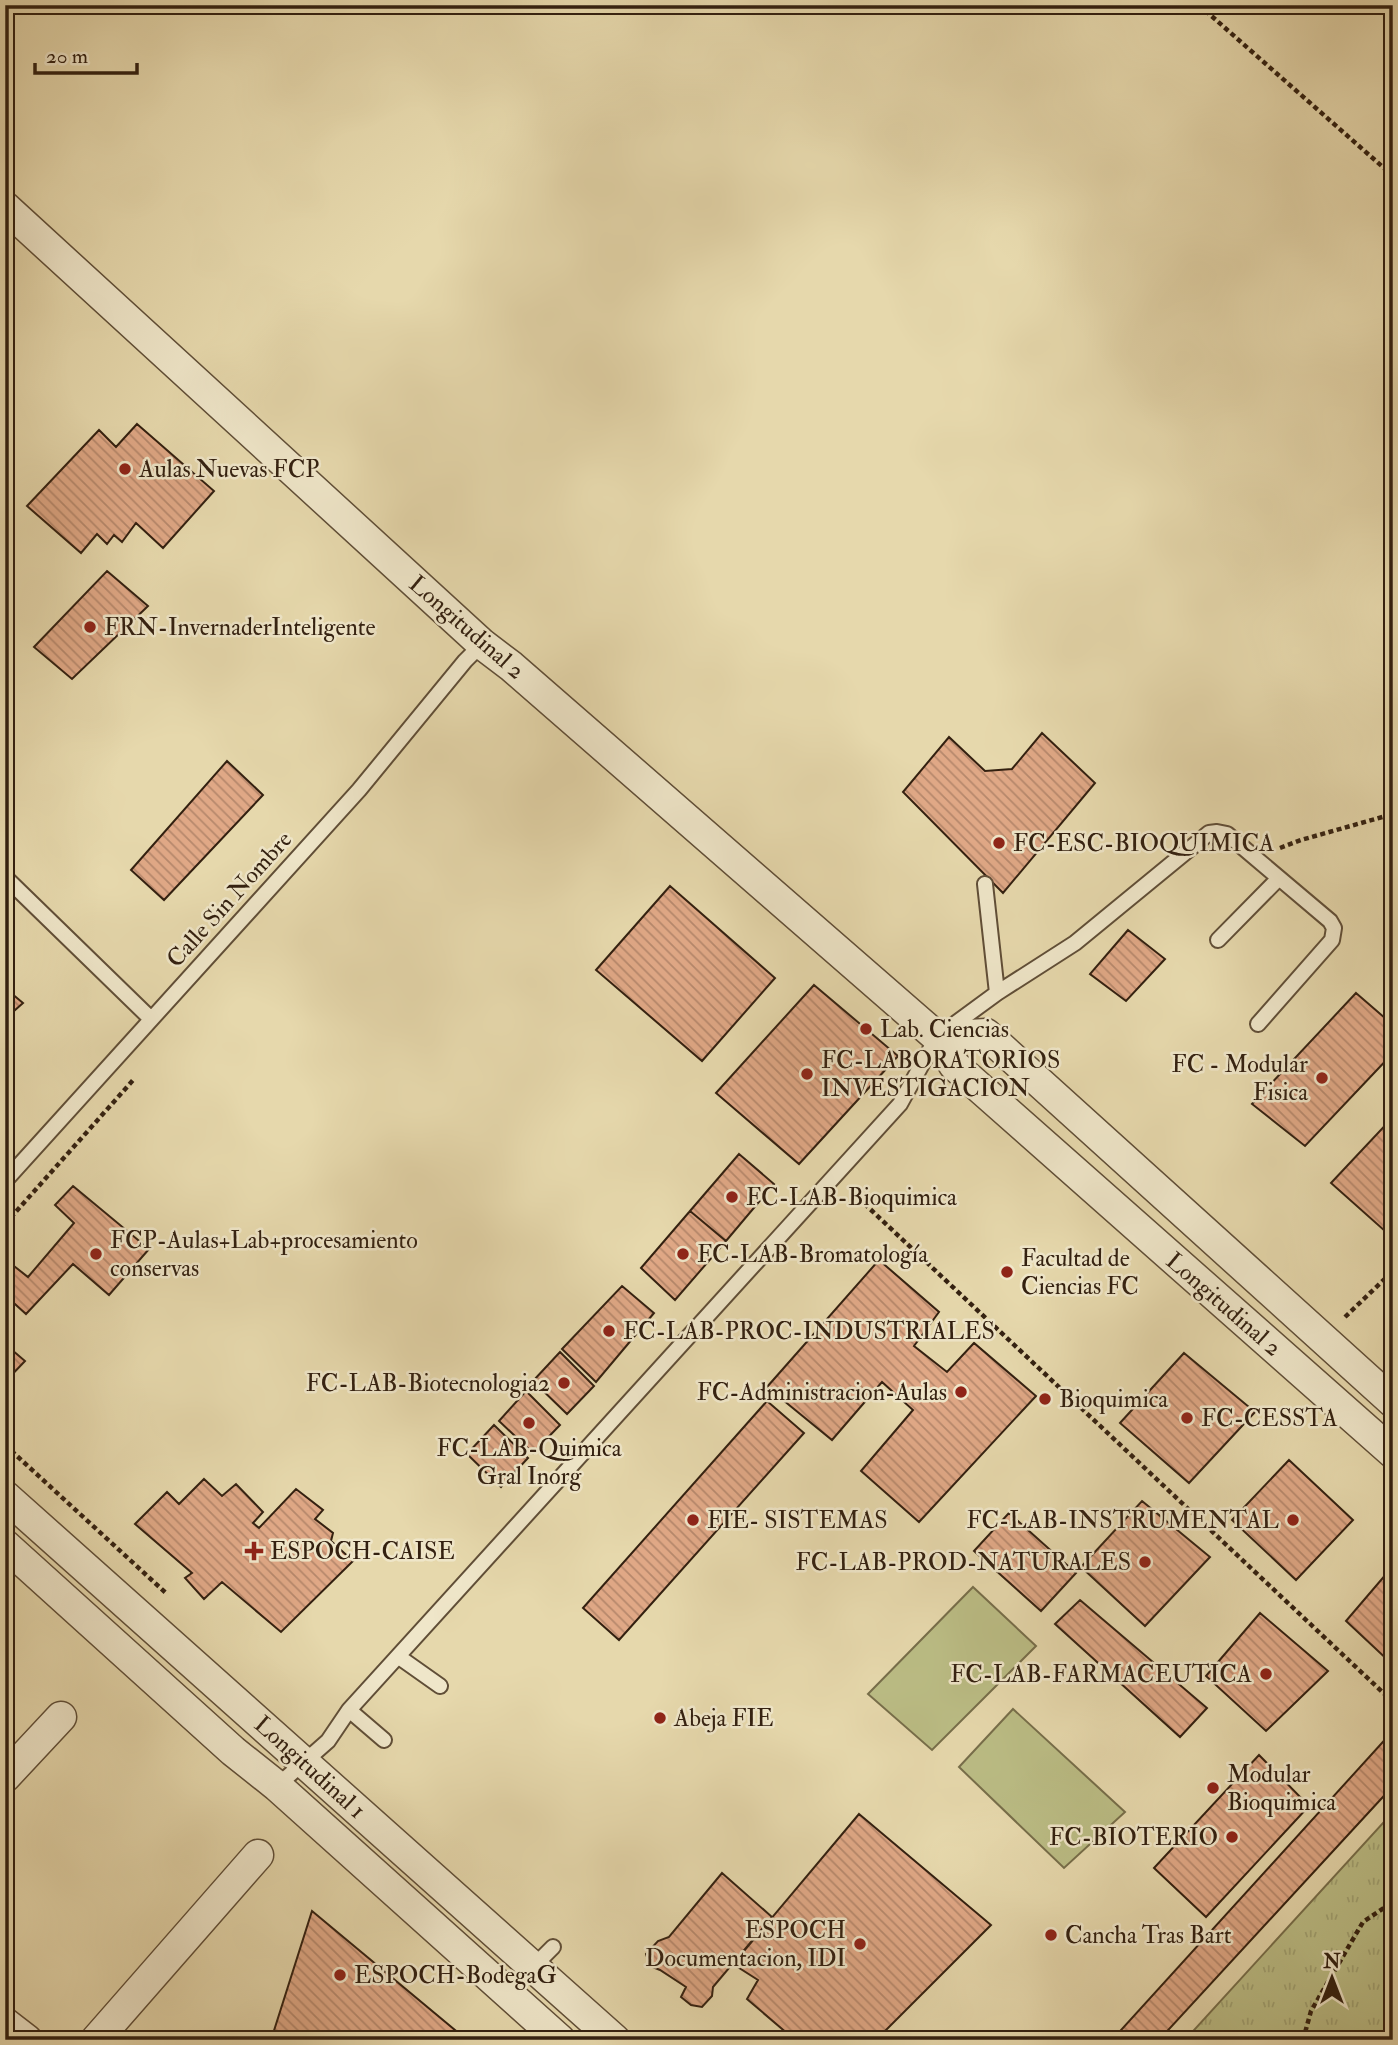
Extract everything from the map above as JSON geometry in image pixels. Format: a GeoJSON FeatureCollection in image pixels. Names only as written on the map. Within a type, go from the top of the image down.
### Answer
{"type":"FeatureCollection","features":[{"type":"Feature","properties":{"kind":"street","name":"Longitudinal 2"},"geometry":{"type":"LineString","coordinates":[[5,207],[482,644],[511,666],[937,1037],[954,1065],[1393,1452]]}},
{"type":"Feature","properties":{"kind":"street","name":"Longitudinal 2"},"geometry":{"type":"LineString","coordinates":[[937,1037],[986,1034],[1393,1402]]}},
{"type":"Feature","properties":{"kind":"street","name":"Longitudinal 1"},"geometry":{"type":"LineString","coordinates":[[5,1496],[304,1762],[542,1957],[615,2040]]}},
{"type":"Feature","properties":{"kind":"street","name":"Longitudinal 1"},"geometry":{"type":"LineString","coordinates":[[5,1545],[560,2040]]}},
{"type":"Feature","properties":{"kind":"street"},"geometry":{"type":"LineString","coordinates":[[5,1777],[61,1717]]}},
{"type":"Feature","properties":{"kind":"street"},"geometry":{"type":"LineString","coordinates":[[96,2040],[258,1855]]}},
{"type":"Feature","properties":{"kind":"street"},"geometry":{"type":"LineString","coordinates":[[5,2023],[27,2040]]}},
{"type":"Feature","properties":{"kind":"lane","name":"Calle Sin Nombre"},"geometry":{"type":"LineString","coordinates":[[5,1181],[359,790],[482,644]]}},
{"type":"Feature","properties":{"kind":"lane"},"geometry":{"type":"LineString","coordinates":[[277,1786],[328,1741],[349,1710],[836,1177],[900,1104],[937,1037],[997,993],[1074,943],[1209,833],[1227,834],[1330,920],[1335,928],[1332,940],[1258,1024]]}},
{"type":"Feature","properties":{"kind":"lane"},"geometry":{"type":"LineString","coordinates":[[5,877],[150,1018]]}},
{"type":"Feature","properties":{"kind":"lane"},"geometry":{"type":"LineString","coordinates":[[1218,940],[1279,877]]}},
{"type":"Feature","properties":{"kind":"lane"},"geometry":{"type":"LineString","coordinates":[[985,884],[997,993]]}},
{"type":"Feature","properties":{"kind":"lane"},"geometry":{"type":"LineString","coordinates":[[399,1657],[440,1686]]}},
{"type":"Feature","properties":{"kind":"lane"},"geometry":{"type":"LineString","coordinates":[[349,1710],[384,1740]]}},
{"type":"Feature","properties":{"kind":"path"},"geometry":{"type":"LineString","coordinates":[[1199,5],[1393,176]]}},
{"type":"Feature","properties":{"kind":"path"},"geometry":{"type":"LineString","coordinates":[[1256,858],[1301,839],[1393,814]]}},
{"type":"Feature","properties":{"kind":"path"},"geometry":{"type":"LineString","coordinates":[[836,1177],[1393,1702]]}},
{"type":"Feature","properties":{"kind":"path"},"geometry":{"type":"LineString","coordinates":[[1322,1340],[1393,1271]]}},
{"type":"Feature","properties":{"kind":"path"},"geometry":{"type":"LineString","coordinates":[[1303,2040],[1311,2011],[1363,1922],[1393,1902]]}},
{"type":"Feature","properties":{"kind":"green space"},"geometry":{"type":"Polygon","coordinates":[[[973,1587],[1036,1646],[932,1750],[868,1694],[973,1587]]]}},
{"type":"Feature","properties":{"kind":"green space"},"geometry":{"type":"Polygon","coordinates":[[[1013,1709],[1125,1812],[1064,1868],[959,1767],[1013,1709]]]}},
{"type":"Feature","properties":{"kind":"green space"},"geometry":{"type":"Polygon","coordinates":[[[1393,1812],[1393,2040],[1185,2040],[1393,1812]]]}},
{"type":"Feature","properties":{"kind":"building","name":"Aulas Nuevas FCP"},"geometry":{"type":"Polygon","coordinates":[[[137,424],[214,491],[163,548],[136,523],[122,542],[114,535],[107,544],[97,534],[81,553],[27,506],[99,430],[116,447],[137,424]]]}},
{"type":"Feature","properties":{"kind":"building","name":"FRN-InvernaderInteligente"},"geometry":{"type":"Polygon","coordinates":[[[107,571],[148,606],[72,679],[34,647],[107,571]]]}},
{"type":"Feature","properties":{"kind":"building","name":"FC-ESC-BIOQUIMICA"},"geometry":{"type":"Polygon","coordinates":[[[1042,733],[1095,783],[1003,893],[903,792],[949,737],[985,771],[1012,769],[1042,733]]]}},
{"type":"Feature","properties":{"kind":"building"},"geometry":{"type":"Polygon","coordinates":[[[227,761],[263,795],[164,900],[131,870],[227,761]]]}},
{"type":"Feature","properties":{"kind":"building"},"geometry":{"type":"Polygon","coordinates":[[[670,886],[775,978],[702,1061],[596,970],[670,886]]]}},
{"type":"Feature","properties":{"kind":"building"},"geometry":{"type":"Polygon","coordinates":[[[1128,930],[1165,959],[1126,1001],[1090,974],[1128,930]]]}},
{"type":"Feature","properties":{"kind":"building","name":"FC-LABORATORIOS INVESTIGACION"},"geometry":{"type":"Polygon","coordinates":[[[814,985],[898,1056],[799,1164],[716,1093],[814,985]]]}},
{"type":"Feature","properties":{"kind":"building"},"geometry":{"type":"Polygon","coordinates":[[[5,988],[23,1003],[5,1019],[5,988]]]}},
{"type":"Feature","properties":{"kind":"building","name":"FC - Modular Fisica"},"geometry":{"type":"Polygon","coordinates":[[[1356,993],[1393,1025],[1393,1053],[1305,1146],[1252,1104],[1356,993]]]}},
{"type":"Feature","properties":{"kind":"building"},"geometry":{"type":"Polygon","coordinates":[[[1393,1117],[1393,1225],[1386,1232],[1331,1183],[1393,1117]]]}},
{"type":"Feature","properties":{"kind":"building","name":"FC-LAB-Bioquimica"},"geometry":{"type":"Polygon","coordinates":[[[739,1154],[774,1184],[726,1241],[690,1211],[739,1154]]]}},
{"type":"Feature","properties":{"kind":"building","name":"FCP-Aulas+Lab+procesamiento conservas"},"geometry":{"type":"Polygon","coordinates":[[[73,1186],[149,1249],[109,1295],[73,1264],[26,1314],[5,1295],[5,1259],[28,1277],[74,1223],[55,1205],[73,1186]]]}},
{"type":"Feature","properties":{"kind":"building","name":"FC-LAB-Bromatología"},"geometry":{"type":"Polygon","coordinates":[[[690,1211],[726,1241],[675,1300],[641,1268],[690,1211]]]}},
{"type":"Feature","properties":{"kind":"building","name":"FC-Administracion-Aulas"},"geometry":{"type":"Polygon","coordinates":[[[879,1260],[939,1312],[914,1346],[947,1372],[974,1343],[1036,1396],[919,1522],[861,1471],[913,1410],[882,1382],[832,1440],[767,1387],[879,1260]]]}},
{"type":"Feature","properties":{"kind":"building","name":"FC-LAB-PROC-INDUSTRIALES"},"geometry":{"type":"Polygon","coordinates":[[[622,1286],[654,1313],[596,1382],[562,1349],[622,1286]]]}},
{"type":"Feature","properties":{"kind":"building"},"geometry":{"type":"Polygon","coordinates":[[[5,1344],[25,1361],[5,1382],[5,1344]]]}},
{"type":"Feature","properties":{"kind":"building","name":"FC-LAB-Biotecnologia2"},"geometry":{"type":"Polygon","coordinates":[[[560,1352],[594,1386],[567,1414],[533,1381],[560,1352]]]}},
{"type":"Feature","properties":{"kind":"building","name":"FC-CESSTA"},"geometry":{"type":"Polygon","coordinates":[[[1184,1353],[1255,1412],[1189,1483],[1120,1423],[1184,1353]]]}},
{"type":"Feature","properties":{"kind":"building","name":"FC-LAB-Quimica Gral Inorg"},"geometry":{"type":"Polygon","coordinates":[[[526,1391],[560,1425],[533,1453],[499,1421],[526,1391]]]}},
{"type":"Feature","properties":{"kind":"building","name":"FIE- SISTEMAS"},"geometry":{"type":"Polygon","coordinates":[[[767,1401],[804,1433],[619,1640],[583,1608],[767,1401]]]}},
{"type":"Feature","properties":{"kind":"building"},"geometry":{"type":"Polygon","coordinates":[[[494,1425],[528,1458],[501,1487],[467,1454],[494,1425]]]}},
{"type":"Feature","properties":{"kind":"building","name":"FC-LAB-INSTRUMENTAL"},"geometry":{"type":"Polygon","coordinates":[[[1289,1460],[1353,1520],[1296,1580],[1232,1520],[1289,1460]]]}},
{"type":"Feature","properties":{"kind":"building","name":"ESPOCH-CAISE"},"geometry":{"type":"Polygon","coordinates":[[[204,1479],[222,1496],[236,1484],[263,1512],[253,1523],[259,1528],[296,1489],[323,1510],[315,1519],[333,1533],[331,1541],[353,1561],[281,1632],[222,1582],[204,1599],[185,1578],[192,1573],[135,1524],[167,1492],[179,1504],[204,1479]]]}},
{"type":"Feature","properties":{"kind":"building","name":"FC-LAB-PROD-NATURALES"},"geometry":{"type":"Polygon","coordinates":[[[1142,1501],[1210,1557],[1145,1626],[1081,1567],[1142,1501]]]}},
{"type":"Feature","properties":{"kind":"building"},"geometry":{"type":"Polygon","coordinates":[[[1009,1513],[1076,1573],[1041,1611],[974,1551],[1009,1513]]]}},
{"type":"Feature","properties":{"kind":"building"},"geometry":{"type":"Polygon","coordinates":[[[1393,1566],[1393,1665],[1346,1621],[1393,1566]]]}},
{"type":"Feature","properties":{"kind":"building"},"geometry":{"type":"Polygon","coordinates":[[[1080,1600],[1207,1708],[1180,1737],[1055,1624],[1080,1600]]]}},
{"type":"Feature","properties":{"kind":"building","name":"FC-LAB-FARMACEUTICA"},"geometry":{"type":"Polygon","coordinates":[[[1260,1613],[1328,1671],[1266,1731],[1206,1676],[1260,1613]]]}},
{"type":"Feature","properties":{"kind":"building"},"geometry":{"type":"Polygon","coordinates":[[[1391,1733],[1393,1786],[1159,2040],[1112,2040],[1391,1733]]]}},
{"type":"Feature","properties":{"kind":"building","name":"FC-BIOTERIO"},"geometry":{"type":"Polygon","coordinates":[[[1259,1755],[1309,1806],[1206,1917],[1154,1868],[1259,1755]]]}},
{"type":"Feature","properties":{"kind":"building","name":"ESPOCH Documentacion, IDI"},"geometry":{"type":"Polygon","coordinates":[[[859,1814],[991,1925],[876,2040],[795,2040],[747,1999],[758,1980],[733,1964],[859,1814]]]}},
{"type":"Feature","properties":{"kind":"building"},"geometry":{"type":"Polygon","coordinates":[[[722,1873],[772,1917],[713,1987],[712,1996],[702,2007],[691,2005],[681,1997],[686,1987],[650,1966],[646,1954],[658,1941],[669,1937],[722,1873]]]}},
{"type":"Feature","properties":{"kind":"building","name":"ESPOCH-BodegaG"},"geometry":{"type":"Polygon","coordinates":[[[312,1911],[467,2040],[271,2040],[312,1911]]]}},
{"type":"Feature","properties":{"kind":"place","name":"Aulas Nuevas FCP"},"geometry":{"type":"Point","coordinates":[125,469]}},
{"type":"Feature","properties":{"kind":"place","name":"FRN-InvernaderInteligente"},"geometry":{"type":"Point","coordinates":[90,627]}},
{"type":"Feature","properties":{"kind":"place","name":"FC-ESC-BIOQUIMICA"},"geometry":{"type":"Point","coordinates":[999,843]}},
{"type":"Feature","properties":{"kind":"place","name":"Lab. Ciencias"},"geometry":{"type":"Point","coordinates":[866,1029]}},
{"type":"Feature","properties":{"kind":"place","name":"FC-LABORATORIOS INVESTIGACION"},"geometry":{"type":"Point","coordinates":[807,1074]}},
{"type":"Feature","properties":{"kind":"place","name":"FC - Modular Fisica"},"geometry":{"type":"Point","coordinates":[1322,1078]}},
{"type":"Feature","properties":{"kind":"place","name":"FC-LAB-Bioquimica"},"geometry":{"type":"Point","coordinates":[732,1197]}},
{"type":"Feature","properties":{"kind":"place","name":"FCP-Aulas+Lab+procesamiento conservas"},"geometry":{"type":"Point","coordinates":[96,1254]}},
{"type":"Feature","properties":{"kind":"place","name":"FC-LAB-Bromatología"},"geometry":{"type":"Point","coordinates":[683,1254]}},
{"type":"Feature","properties":{"kind":"place","name":"Facultad de Ciencias FC"},"geometry":{"type":"Point","coordinates":[1007,1272]}},
{"type":"Feature","properties":{"kind":"place","name":"FC-LAB-PROC-INDUSTRIALES"},"geometry":{"type":"Point","coordinates":[609,1331]}},
{"type":"Feature","properties":{"kind":"place","name":"FC-LAB-Biotecnologia2"},"geometry":{"type":"Point","coordinates":[564,1383]}},
{"type":"Feature","properties":{"kind":"place","name":"FC-Administracion-Aulas"},"geometry":{"type":"Point","coordinates":[961,1392]}},
{"type":"Feature","properties":{"kind":"place","name":"Bioquimica"},"geometry":{"type":"Point","coordinates":[1045,1399]}},
{"type":"Feature","properties":{"kind":"place","name":"FC-CESSTA"},"geometry":{"type":"Point","coordinates":[1187,1418]}},
{"type":"Feature","properties":{"kind":"place","name":"FC-LAB-Quimica Gral Inorg"},"geometry":{"type":"Point","coordinates":[529,1423]}},
{"type":"Feature","properties":{"kind":"place","name":"FIE- SISTEMAS"},"geometry":{"type":"Point","coordinates":[693,1520]}},
{"type":"Feature","properties":{"kind":"place","name":"FC-LAB-INSTRUMENTAL"},"geometry":{"type":"Point","coordinates":[1293,1520]}},
{"type":"Feature","properties":{"kind":"place","name":"ESPOCH-CAISE"},"geometry":{"type":"Point","coordinates":[254,1551]}},
{"type":"Feature","properties":{"kind":"place","name":"FC-LAB-PROD-NATURALES"},"geometry":{"type":"Point","coordinates":[1145,1562]}},
{"type":"Feature","properties":{"kind":"place","name":"FC-LAB-FARMACEUTICA"},"geometry":{"type":"Point","coordinates":[1266,1674]}},
{"type":"Feature","properties":{"kind":"place","name":"Abeja FIE"},"geometry":{"type":"Point","coordinates":[660,1718]}},
{"type":"Feature","properties":{"kind":"place","name":"Modular Bioquimica"},"geometry":{"type":"Point","coordinates":[1213,1788]}},
{"type":"Feature","properties":{"kind":"place","name":"FC-BIOTERIO"},"geometry":{"type":"Point","coordinates":[1232,1837]}},
{"type":"Feature","properties":{"kind":"place","name":"Cancha Tras Bart"},"geometry":{"type":"Point","coordinates":[1051,1935]}},
{"type":"Feature","properties":{"kind":"place","name":"ESPOCH Documentacion, IDI"},"geometry":{"type":"Point","coordinates":[860,1944]}},
{"type":"Feature","properties":{"kind":"place","name":"ESPOCH-BodegaG"},"geometry":{"type":"Point","coordinates":[340,1975]}}]}
